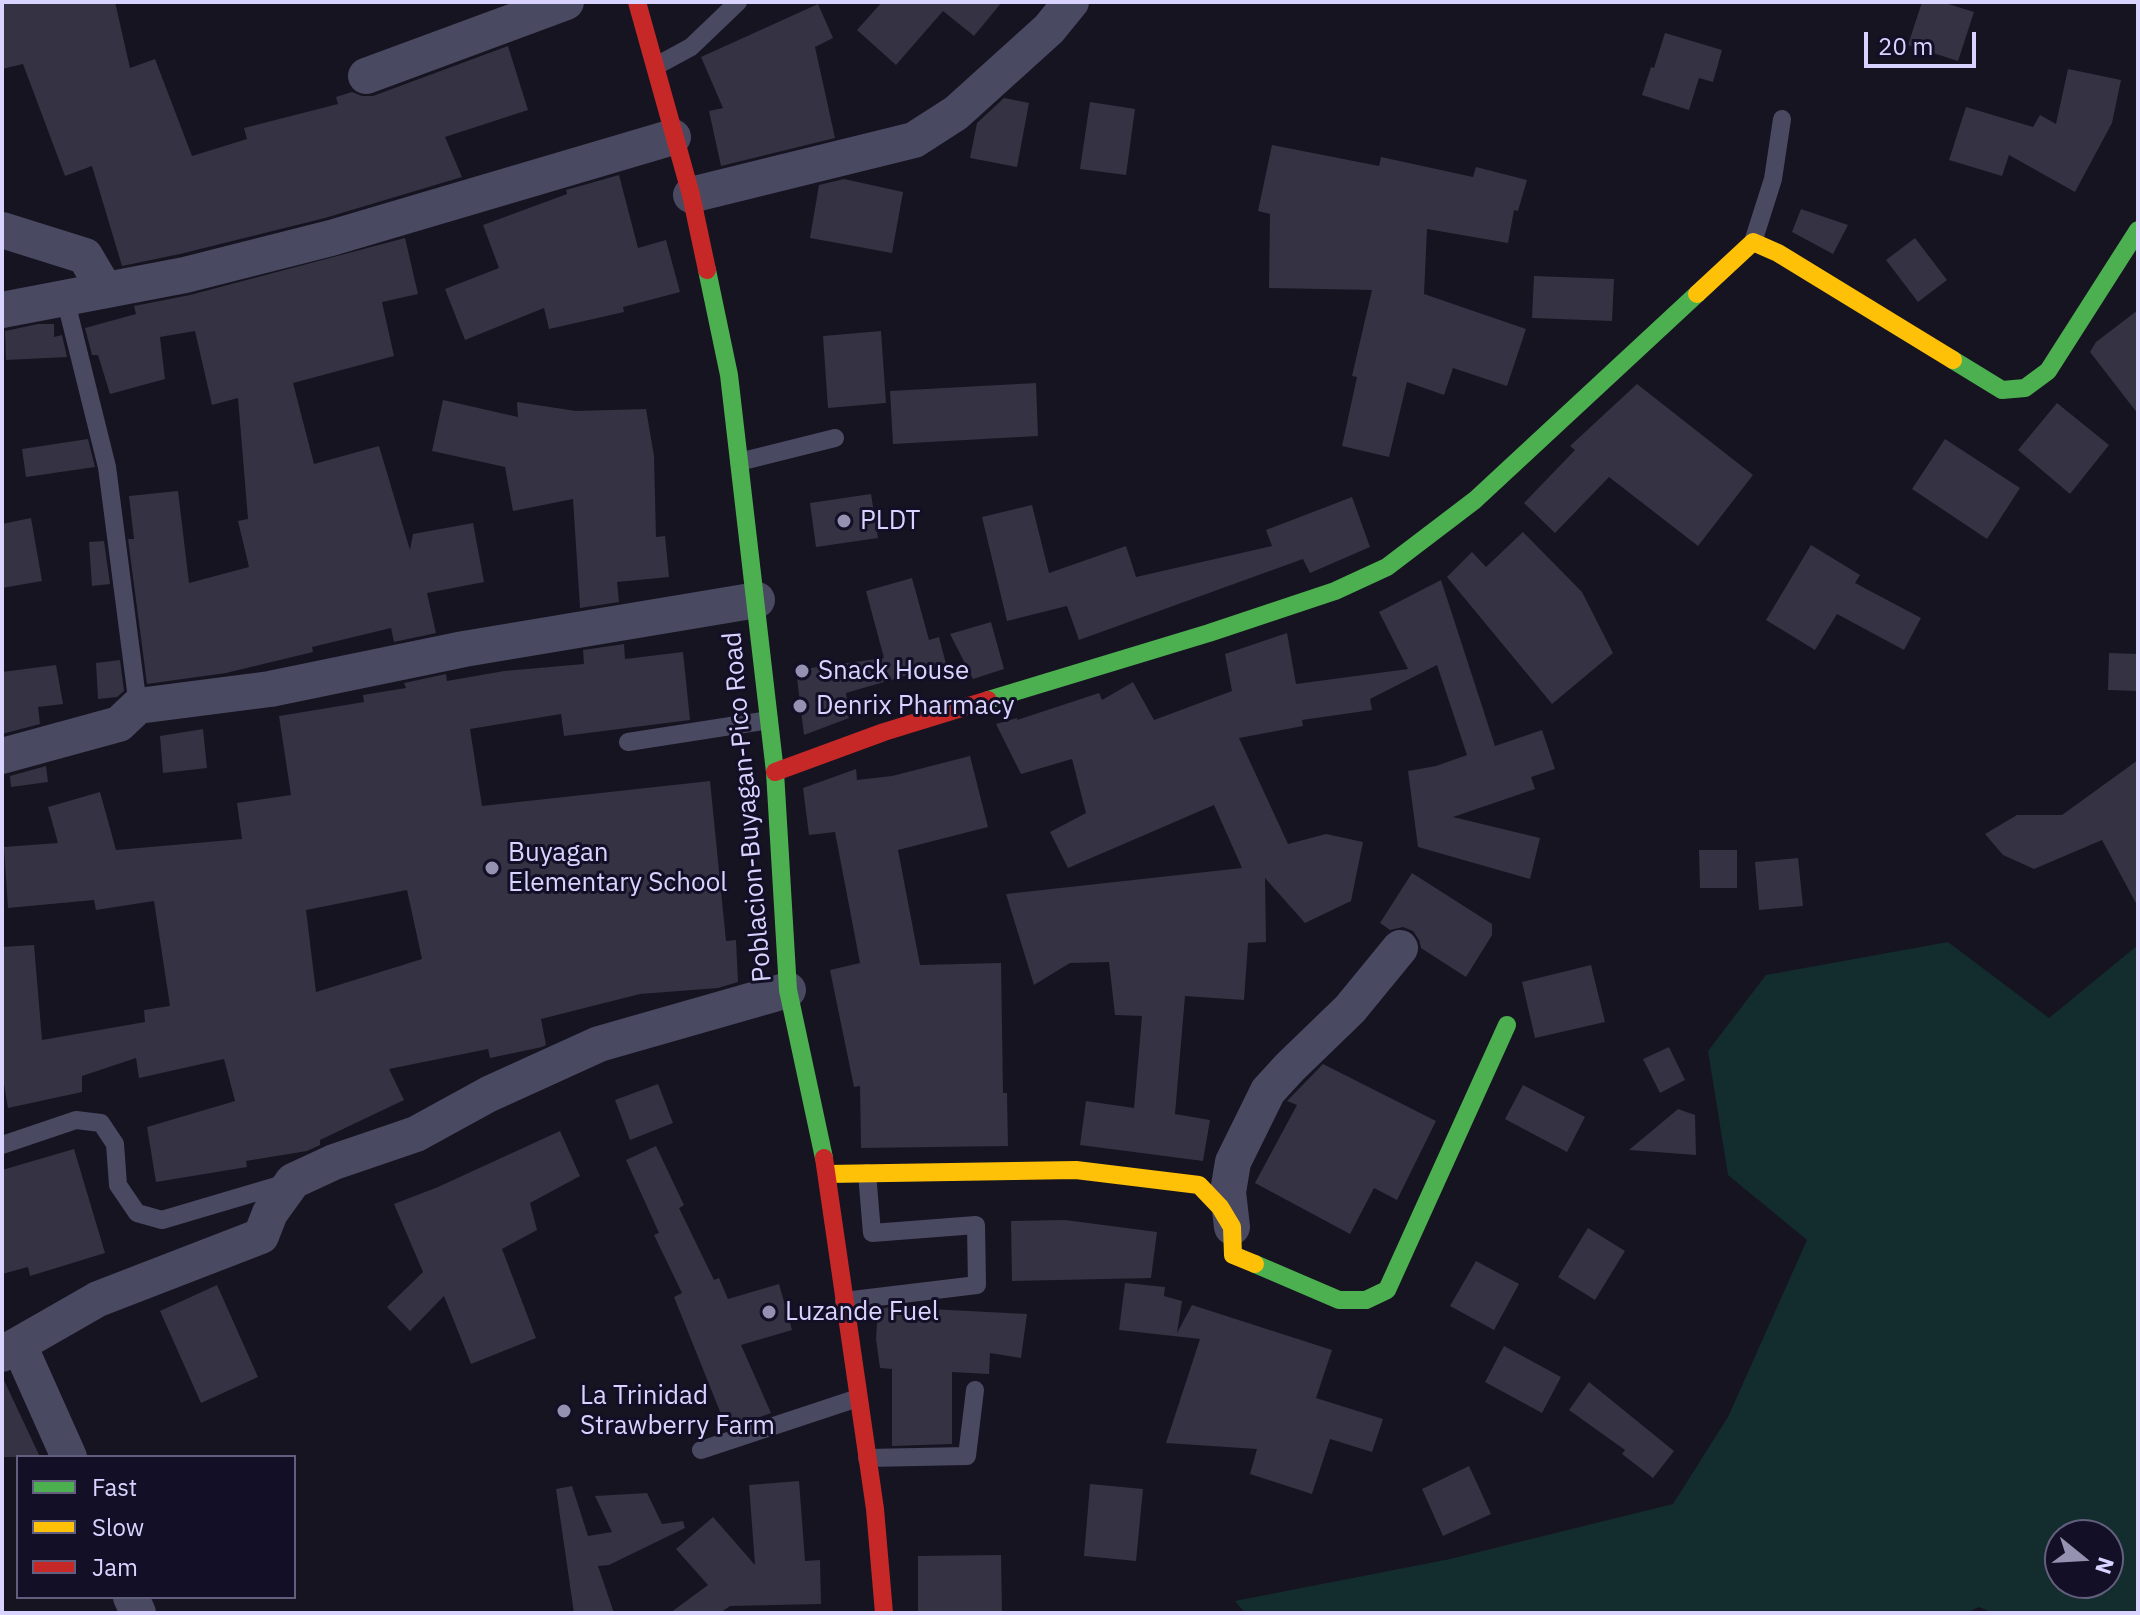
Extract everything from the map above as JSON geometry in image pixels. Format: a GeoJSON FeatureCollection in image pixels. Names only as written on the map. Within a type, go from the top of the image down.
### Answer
{"type":"FeatureCollection","features":[{"type":"Feature","properties":{"kind":"street"},"geometry":{"type":"LineString","coordinates":[[366,76],[566,2]]}},
{"type":"Feature","properties":{"kind":"street","name":"Poblacion-Buyagan-Pico Road"},"geometry":{"type":"LineString","coordinates":[[637,2],[691,195],[729,375],[775,772],[788,990],[827,1174],[875,1509],[884,1613]]}},
{"type":"Feature","properties":{"kind":"street"},"geometry":{"type":"LineString","coordinates":[[691,195],[914,140],[956,113],[1049,29],[1071,2]]}},
{"type":"Feature","properties":{"kind":"street"},"geometry":{"type":"LineString","coordinates":[[2,310],[185,275],[331,238],[673,137]]}},
{"type":"Feature","properties":{"kind":"street"},"geometry":{"type":"LineString","coordinates":[[2,230],[85,256],[105,290]]}},
{"type":"Feature","properties":{"kind":"street"},"geometry":{"type":"LineString","coordinates":[[775,772],[884,732],[1335,591],[1387,567],[1475,500],[1753,242],[1778,253],[2002,390],[2025,388],[2048,371],[2138,230]]}},
{"type":"Feature","properties":{"kind":"street"},"geometry":{"type":"LineString","coordinates":[[2,756],[119,724],[138,706],[270,689],[464,649],[757,600]]}},
{"type":"Feature","properties":{"kind":"street"},"geometry":{"type":"LineString","coordinates":[[1400,948],[1350,1009],[1268,1091],[1233,1162],[1228,1192],[1233,1255],[1339,1300],[1366,1300],[1387,1290],[1507,1025]]}},
{"type":"Feature","properties":{"kind":"street"},"geometry":{"type":"LineString","coordinates":[[68,1455],[10,1349],[98,1299],[261,1236],[270,1213],[293,1181],[334,1162],[416,1134],[489,1094],[599,1044],[788,990]]}},
{"type":"Feature","properties":{"kind":"street"},"geometry":{"type":"LineString","coordinates":[[827,1174],[1076,1170],[1199,1185],[1220,1207],[1232,1227]]}},
{"type":"Feature","properties":{"kind":"lane"},"geometry":{"type":"LineString","coordinates":[[656,66],[691,47],[738,2]]}},
{"type":"Feature","properties":{"kind":"lane"},"geometry":{"type":"LineString","coordinates":[[1753,242],[1773,179],[1782,119]]}},
{"type":"Feature","properties":{"kind":"lane"},"geometry":{"type":"LineString","coordinates":[[65,298],[107,467],[138,706]]}},
{"type":"Feature","properties":{"kind":"lane"},"geometry":{"type":"LineString","coordinates":[[739,462],[835,438]]}},
{"type":"Feature","properties":{"kind":"lane"},"geometry":{"type":"LineString","coordinates":[[628,742],[769,720]]}},
{"type":"Feature","properties":{"kind":"lane"},"geometry":{"type":"LineString","coordinates":[[2,1145],[76,1120],[101,1123],[115,1144],[118,1185],[137,1213],[162,1220],[293,1181]]}},
{"type":"Feature","properties":{"kind":"lane"},"geometry":{"type":"LineString","coordinates":[[867,1173],[872,1233]]}},
{"type":"Feature","properties":{"kind":"lane"},"geometry":{"type":"LineString","coordinates":[[835,1238],[976,1225],[977,1285],[844,1301]]}},
{"type":"Feature","properties":{"kind":"lane"},"geometry":{"type":"LineString","coordinates":[[867,1458],[967,1456],[975,1390]]}},
{"type":"Feature","properties":{"kind":"lane"},"geometry":{"type":"LineString","coordinates":[[701,1450],[858,1398]]}},
{"type":"Feature","properties":{"kind":"green space"},"geometry":{"type":"Polygon","coordinates":[[[1948,942],[2049,1018],[2138,945],[2138,1613],[1993,1613],[1979,1607],[1966,1613],[1245,1613],[1235,1601],[1450,1559],[1673,1504],[1728,1417],[1807,1240],[1728,1175],[1708,1051],[1766,975],[1948,942]]]}},
{"type":"Feature","properties":{"kind":"building"},"geometry":{"type":"Polygon","coordinates":[[[2,2],[115,2],[130,68],[155,59],[192,156],[247,139],[244,128],[338,104],[336,97],[352,92],[373,96],[508,46],[528,110],[445,137],[462,177],[325,218],[122,266],[92,166],[65,176],[23,64],[2,69],[2,2]]]}},
{"type":"Feature","properties":{"kind":"building"},"geometry":{"type":"Polygon","coordinates":[[[882,2],[1002,2],[974,36],[943,11],[896,65],[857,30],[882,2]]]}},
{"type":"Feature","properties":{"kind":"building"},"geometry":{"type":"Polygon","coordinates":[[[1922,2],[1942,2],[1974,12],[1958,61],[1908,45],[1922,2]]]}},
{"type":"Feature","properties":{"kind":"building"},"geometry":{"type":"Polygon","coordinates":[[[818,4],[833,38],[815,47],[835,138],[721,166],[709,111],[723,108],[701,57],[818,4]]]}},
{"type":"Feature","properties":{"kind":"building"},"geometry":{"type":"Polygon","coordinates":[[[1665,33],[1722,50],[1713,82],[1699,78],[1689,110],[1642,95],[1665,33]]]}},
{"type":"Feature","properties":{"kind":"building"},"geometry":{"type":"Polygon","coordinates":[[[2068,69],[2121,80],[2112,123],[2075,192],[2009,155],[2002,176],[1949,160],[1966,107],[2033,127],[2040,115],[2056,124],[2068,69]]]}},
{"type":"Feature","properties":{"kind":"building"},"geometry":{"type":"Polygon","coordinates":[[[1004,98],[1029,103],[1017,167],[970,158],[977,123],[1004,98]]]}},
{"type":"Feature","properties":{"kind":"building"},"geometry":{"type":"Polygon","coordinates":[[[1090,102],[1135,109],[1126,175],[1080,169],[1090,102]]]}},
{"type":"Feature","properties":{"kind":"building"},"geometry":{"type":"Polygon","coordinates":[[[1272,145],[1379,166],[1381,157],[1473,177],[1476,167],[1527,180],[1518,211],[1514,210],[1508,243],[1427,229],[1424,294],[1526,329],[1507,386],[1453,368],[1444,395],[1407,382],[1389,457],[1342,446],[1357,377],[1352,376],[1372,290],[1269,288],[1270,214],[1258,211],[1272,145]]]}},
{"type":"Feature","properties":{"kind":"building"},"geometry":{"type":"Polygon","coordinates":[[[619,175],[638,248],[666,240],[680,292],[623,307],[624,312],[549,329],[544,308],[465,340],[445,289],[499,268],[483,225],[567,194],[566,190],[619,175]]]}},
{"type":"Feature","properties":{"kind":"building"},"geometry":{"type":"Polygon","coordinates":[[[844,179],[903,192],[892,253],[810,238],[819,185],[844,179]]]}},
{"type":"Feature","properties":{"kind":"building"},"geometry":{"type":"Polygon","coordinates":[[[1801,209],[1848,225],[1833,254],[1792,232],[1801,209]]]}},
{"type":"Feature","properties":{"kind":"building"},"geometry":{"type":"Polygon","coordinates":[[[405,238],[418,294],[382,302],[394,356],[293,383],[314,464],[379,446],[410,550],[413,534],[473,523],[484,582],[427,593],[436,633],[394,642],[391,628],[312,647],[313,652],[226,673],[147,684],[128,539],[134,539],[129,496],[178,491],[189,583],[249,567],[238,521],[248,519],[238,398],[212,405],[195,331],[160,337],[165,379],[110,394],[98,355],[92,355],[85,328],[136,314],[134,306],[190,295],[405,238]]]}},
{"type":"Feature","properties":{"kind":"building"},"geometry":{"type":"Polygon","coordinates":[[[1915,238],[1947,280],[1918,302],[1886,260],[1915,238]]]}},
{"type":"Feature","properties":{"kind":"building"},"geometry":{"type":"Polygon","coordinates":[[[1534,276],[1614,279],[1612,321],[1532,318],[1534,276]]]}},
{"type":"Feature","properties":{"kind":"building"},"geometry":{"type":"Polygon","coordinates":[[[2138,310],[2138,414],[2090,352],[2096,342],[2138,310]]]}},
{"type":"Feature","properties":{"kind":"building"},"geometry":{"type":"Polygon","coordinates":[[[54,324],[54,337],[62,335],[67,357],[6,360],[5,331],[54,324]]]}},
{"type":"Feature","properties":{"kind":"building"},"geometry":{"type":"Polygon","coordinates":[[[881,331],[886,403],[828,408],[823,336],[881,331]]]}},
{"type":"Feature","properties":{"kind":"building"},"geometry":{"type":"Polygon","coordinates":[[[1036,383],[1038,436],[893,444],[890,391],[1036,383]]]}},
{"type":"Feature","properties":{"kind":"building"},"geometry":{"type":"Polygon","coordinates":[[[1637,384],[1753,475],[1698,546],[1609,477],[1555,533],[1524,503],[1575,450],[1570,446],[1637,384]]]}},
{"type":"Feature","properties":{"kind":"building"},"geometry":{"type":"Polygon","coordinates":[[[443,400],[518,417],[517,402],[576,411],[646,409],[654,456],[656,537],[665,536],[669,577],[617,582],[619,602],[580,608],[573,499],[513,511],[505,467],[432,451],[443,400]]]}},
{"type":"Feature","properties":{"kind":"building"},"geometry":{"type":"Polygon","coordinates":[[[2057,403],[2109,445],[2070,494],[2018,450],[2057,403]]]}},
{"type":"Feature","properties":{"kind":"building"},"geometry":{"type":"Polygon","coordinates":[[[88,439],[95,467],[26,477],[22,449],[88,439]]]}},
{"type":"Feature","properties":{"kind":"building"},"geometry":{"type":"Polygon","coordinates":[[[1945,439],[2020,488],[1987,539],[1912,489],[1945,439]]]}},
{"type":"Feature","properties":{"kind":"building","name":"PLDT"},"geometry":{"type":"Polygon","coordinates":[[[871,494],[878,538],[816,547],[810,503],[871,494]]]}},
{"type":"Feature","properties":{"kind":"building"},"geometry":{"type":"Polygon","coordinates":[[[1352,497],[1370,547],[1310,573],[1303,559],[1079,640],[1067,606],[1007,621],[982,517],[1032,505],[1049,573],[1126,546],[1136,577],[1272,546],[1266,530],[1352,497]]]}},
{"type":"Feature","properties":{"kind":"building"},"geometry":{"type":"Polygon","coordinates":[[[31,518],[42,581],[2,588],[2,524],[31,518]]]}},
{"type":"Feature","properties":{"kind":"building"},"geometry":{"type":"Polygon","coordinates":[[[1523,532],[1582,592],[1613,653],[1552,704],[1447,577],[1472,552],[1486,567],[1523,532]]]}},
{"type":"Feature","properties":{"kind":"building"},"geometry":{"type":"Polygon","coordinates":[[[104,541],[110,584],[92,586],[89,542],[104,541]]]}},
{"type":"Feature","properties":{"kind":"building"},"geometry":{"type":"Polygon","coordinates":[[[1811,545],[1860,575],[1855,583],[1921,618],[1904,650],[1837,614],[1815,650],[1766,620],[1811,545]]]}},
{"type":"Feature","properties":{"kind":"building"},"geometry":{"type":"Polygon","coordinates":[[[912,578],[929,640],[939,637],[946,664],[846,693],[849,718],[804,735],[796,670],[884,658],[866,591],[912,578]]]}},
{"type":"Feature","properties":{"kind":"building"},"geometry":{"type":"Polygon","coordinates":[[[1441,580],[1495,746],[1542,730],[1555,769],[1531,777],[1535,789],[1453,817],[1540,838],[1530,879],[1418,847],[1408,771],[1436,766],[1467,755],[1437,665],[1370,699],[1372,710],[1302,720],[1303,726],[1239,738],[1288,844],[1326,834],[1363,842],[1351,901],[1305,923],[1265,878],[1266,942],[1248,943],[1244,1000],[1185,996],[1175,1114],[1210,1120],[1203,1161],[1080,1145],[1086,1101],[1134,1108],[1142,1016],[1115,1015],[1109,962],[1070,963],[1034,985],[1006,894],[1242,868],[1214,805],[1068,868],[1050,832],[1086,813],[1072,759],[1021,774],[996,724],[1099,693],[1102,700],[1133,682],[1154,720],[1232,691],[1225,654],[1287,633],[1296,684],[1408,669],[1379,612],[1441,580]]]}},
{"type":"Feature","properties":{"kind":"building"},"geometry":{"type":"Polygon","coordinates":[[[991,622],[1004,669],[973,679],[950,634],[991,622]]]}},
{"type":"Feature","properties":{"kind":"building","name":"Buyagan Elementary School"},"geometry":{"type":"Polygon","coordinates":[[[624,644],[625,659],[683,652],[690,720],[564,736],[561,714],[470,729],[482,806],[710,781],[726,941],[736,940],[738,982],[718,988],[640,994],[541,1019],[546,1045],[542,1047],[490,1058],[488,1049],[389,1069],[404,1100],[320,1140],[320,1145],[307,1151],[246,1161],[247,1167],[156,1182],[147,1127],[235,1101],[224,1059],[139,1078],[136,1058],[82,1076],[82,1092],[8,1108],[2,1072],[2,947],[34,945],[42,1040],[145,1022],[144,1010],[170,1006],[154,901],[96,910],[94,900],[8,908],[4,847],[58,843],[48,807],[100,792],[116,850],[242,839],[237,803],[291,795],[279,716],[364,702],[363,695],[406,688],[404,683],[446,674],[447,681],[504,671],[584,664],[583,650],[624,644]],[[407,890],[306,910],[316,992],[422,959],[407,890]]]}},
{"type":"Feature","properties":{"kind":"building"},"geometry":{"type":"Polygon","coordinates":[[[2109,653],[2138,654],[2138,691],[2108,690],[2109,653]]]}},
{"type":"Feature","properties":{"kind":"building"},"geometry":{"type":"Polygon","coordinates":[[[120,660],[124,691],[117,697],[98,699],[96,663],[120,660]]]}},
{"type":"Feature","properties":{"kind":"building"},"geometry":{"type":"Polygon","coordinates":[[[56,665],[63,704],[38,707],[40,724],[2,734],[2,672],[56,665]]]}},
{"type":"Feature","properties":{"kind":"building"},"geometry":{"type":"Polygon","coordinates":[[[203,729],[207,768],[163,773],[160,736],[203,729]]]}},
{"type":"Feature","properties":{"kind":"building"},"geometry":{"type":"Polygon","coordinates":[[[970,756],[988,827],[898,850],[920,965],[1001,963],[1003,1093],[1007,1093],[1008,1146],[861,1148],[860,1086],[854,1087],[830,970],[860,963],[835,832],[809,835],[803,788],[856,769],[857,780],[892,776],[970,756]]]}},
{"type":"Feature","properties":{"kind":"building"},"geometry":{"type":"Polygon","coordinates":[[[2138,760],[2138,907],[2102,840],[2034,869],[2003,855],[1985,834],[2017,815],[2062,815],[2138,760]]]}},
{"type":"Feature","properties":{"kind":"building"},"geometry":{"type":"Polygon","coordinates":[[[46,766],[48,782],[11,787],[10,776],[46,766]]]}},
{"type":"Feature","properties":{"kind":"building"},"geometry":{"type":"Polygon","coordinates":[[[1699,850],[1737,850],[1737,888],[1700,888],[1699,850]]]}},
{"type":"Feature","properties":{"kind":"building"},"geometry":{"type":"Polygon","coordinates":[[[1798,858],[1803,906],[1759,910],[1755,862],[1798,858]]]}},
{"type":"Feature","properties":{"kind":"building"},"geometry":{"type":"Polygon","coordinates":[[[1412,873],[1492,924],[1492,935],[1466,977],[1421,948],[1413,931],[1403,927],[1390,930],[1380,923],[1412,873]]]}},
{"type":"Feature","properties":{"kind":"building"},"geometry":{"type":"Polygon","coordinates":[[[1591,965],[1605,1022],[1535,1038],[1522,982],[1591,965]]]}},
{"type":"Feature","properties":{"kind":"building"},"geometry":{"type":"Polygon","coordinates":[[[1669,1047],[1685,1080],[1660,1093],[1643,1059],[1669,1047]]]}},
{"type":"Feature","properties":{"kind":"building"},"geometry":{"type":"Polygon","coordinates":[[[1323,1064],[1436,1121],[1397,1200],[1374,1188],[1350,1234],[1255,1183],[1297,1105],[1287,1101],[1323,1064]]]}},
{"type":"Feature","properties":{"kind":"building"},"geometry":{"type":"Polygon","coordinates":[[[658,1084],[673,1123],[630,1140],[615,1100],[658,1084]]]}},
{"type":"Feature","properties":{"kind":"building"},"geometry":{"type":"Polygon","coordinates":[[[1523,1085],[1585,1117],[1567,1152],[1505,1119],[1523,1085]]]}},
{"type":"Feature","properties":{"kind":"building"},"geometry":{"type":"Polygon","coordinates":[[[1678,1109],[1695,1115],[1696,1155],[1629,1150],[1678,1109]]]}},
{"type":"Feature","properties":{"kind":"building"},"geometry":{"type":"Polygon","coordinates":[[[560,1131],[580,1176],[530,1203],[537,1230],[502,1249],[536,1338],[471,1364],[444,1296],[410,1331],[387,1307],[423,1272],[394,1204],[560,1131]]]}},
{"type":"Feature","properties":{"kind":"building"},"geometry":{"type":"Polygon","coordinates":[[[656,1146],[684,1205],[679,1208],[714,1280],[719,1278],[728,1299],[779,1284],[792,1330],[741,1345],[771,1413],[727,1429],[674,1297],[682,1293],[654,1235],[659,1233],[626,1160],[656,1146]]]}},
{"type":"Feature","properties":{"kind":"building"},"geometry":{"type":"Polygon","coordinates":[[[74,1149],[105,1253],[30,1276],[28,1267],[2,1274],[2,1170],[74,1149]]]}},
{"type":"Feature","properties":{"kind":"building"},"geometry":{"type":"Polygon","coordinates":[[[1065,1220],[1157,1232],[1151,1278],[1012,1281],[1011,1221],[1065,1220]]]}},
{"type":"Feature","properties":{"kind":"building"},"geometry":{"type":"Polygon","coordinates":[[[1588,1228],[1625,1251],[1595,1300],[1558,1277],[1588,1228]]]}},
{"type":"Feature","properties":{"kind":"building"},"geometry":{"type":"Polygon","coordinates":[[[1476,1261],[1519,1284],[1494,1330],[1450,1306],[1476,1261]]]}},
{"type":"Feature","properties":{"kind":"building"},"geometry":{"type":"Polygon","coordinates":[[[1125,1283],[1165,1287],[1164,1296],[1182,1301],[1177,1333],[1192,1305],[1332,1350],[1316,1398],[1383,1419],[1372,1452],[1330,1439],[1312,1494],[1250,1474],[1257,1449],[1166,1443],[1200,1339],[1119,1330],[1125,1283]]]}},
{"type":"Feature","properties":{"kind":"building"},"geometry":{"type":"Polygon","coordinates":[[[217,1285],[258,1377],[201,1403],[160,1311],[217,1285]]]}},
{"type":"Feature","properties":{"kind":"building"},"geometry":{"type":"Polygon","coordinates":[[[891,1307],[1027,1314],[1021,1358],[990,1353],[989,1374],[952,1372],[952,1444],[892,1446],[892,1369],[880,1368],[876,1339],[878,1309],[891,1307]]]}},
{"type":"Feature","properties":{"kind":"building"},"geometry":{"type":"Polygon","coordinates":[[[1504,1346],[1561,1377],[1542,1413],[1485,1382],[1504,1346]]]}},
{"type":"Feature","properties":{"kind":"building"},"geometry":{"type":"Polygon","coordinates":[[[2,1376],[39,1455],[2,1457],[2,1376]]]}},
{"type":"Feature","properties":{"kind":"building"},"geometry":{"type":"Polygon","coordinates":[[[1589,1382],[1674,1451],[1653,1478],[1622,1454],[1625,1450],[1569,1410],[1589,1382]]]}},
{"type":"Feature","properties":{"kind":"building"},"geometry":{"type":"Polygon","coordinates":[[[1469,1466],[1491,1514],[1443,1536],[1422,1489],[1469,1466]]]}},
{"type":"Feature","properties":{"kind":"building"},"geometry":{"type":"Polygon","coordinates":[[[799,1481],[805,1561],[820,1560],[821,1604],[730,1606],[720,1613],[670,1613],[708,1585],[676,1549],[713,1517],[755,1565],[749,1485],[799,1481]]]}},
{"type":"Feature","properties":{"kind":"building"},"geometry":{"type":"Polygon","coordinates":[[[1090,1484],[1143,1489],[1136,1561],[1084,1556],[1090,1484]]]}},
{"type":"Feature","properties":{"kind":"building"},"geometry":{"type":"Polygon","coordinates":[[[572,1486],[588,1536],[612,1532],[595,1496],[647,1493],[662,1524],[683,1521],[685,1528],[609,1565],[598,1566],[614,1613],[574,1613],[556,1489],[572,1486]]]}},
{"type":"Feature","properties":{"kind":"building"},"geometry":{"type":"Polygon","coordinates":[[[1001,1555],[1002,1613],[918,1613],[918,1556],[1001,1555]]]}},
{"type":"Feature","properties":{"kind":"traffic: fast"},"geometry":{"type":"LineString","coordinates":[[1953,360],[2002,390],[2025,388],[2048,371],[2138,230]]}},
{"type":"Feature","properties":{"kind":"traffic: fast"},"geometry":{"type":"LineString","coordinates":[[707,270],[729,375],[775,772],[788,990],[824,1158]]}},
{"type":"Feature","properties":{"kind":"traffic: fast"},"geometry":{"type":"LineString","coordinates":[[988,700],[1209,633],[1335,591],[1387,567],[1475,500],[1697,294]]}},
{"type":"Feature","properties":{"kind":"traffic: fast"},"geometry":{"type":"LineString","coordinates":[[1255,1264],[1339,1300],[1366,1300],[1387,1290],[1507,1025]]}},
{"type":"Feature","properties":{"kind":"traffic: slow"},"geometry":{"type":"LineString","coordinates":[[1697,294],[1753,242],[1778,253],[1953,360]]}},
{"type":"Feature","properties":{"kind":"traffic: slow"},"geometry":{"type":"LineString","coordinates":[[827,1174],[1076,1170],[1199,1185],[1220,1207],[1232,1227],[1233,1255],[1255,1264]]}},
{"type":"Feature","properties":{"kind":"traffic: jam"},"geometry":{"type":"LineString","coordinates":[[637,2],[691,195],[707,270]]}},
{"type":"Feature","properties":{"kind":"traffic: jam"},"geometry":{"type":"LineString","coordinates":[[775,772],[884,732],[988,700]]}},
{"type":"Feature","properties":{"kind":"traffic: jam"},"geometry":{"type":"LineString","coordinates":[[824,1158],[875,1509],[884,1613]]}},
{"type":"Feature","properties":{"kind":"place","name":"PLDT"},"geometry":{"type":"Point","coordinates":[844,521]}},
{"type":"Feature","properties":{"kind":"place","name":"Snack House"},"geometry":{"type":"Point","coordinates":[802,671]}},
{"type":"Feature","properties":{"kind":"place","name":"Denrix Pharmacy"},"geometry":{"type":"Point","coordinates":[800,706]}},
{"type":"Feature","properties":{"kind":"place","name":"Buyagan Elementary School"},"geometry":{"type":"Point","coordinates":[492,868]}},
{"type":"Feature","properties":{"kind":"place","name":"Luzande Fuel"},"geometry":{"type":"Point","coordinates":[769,1312]}},
{"type":"Feature","properties":{"kind":"place","name":"La Trinidad Strawberry Farm"},"geometry":{"type":"Point","coordinates":[564,1411]}}]}
